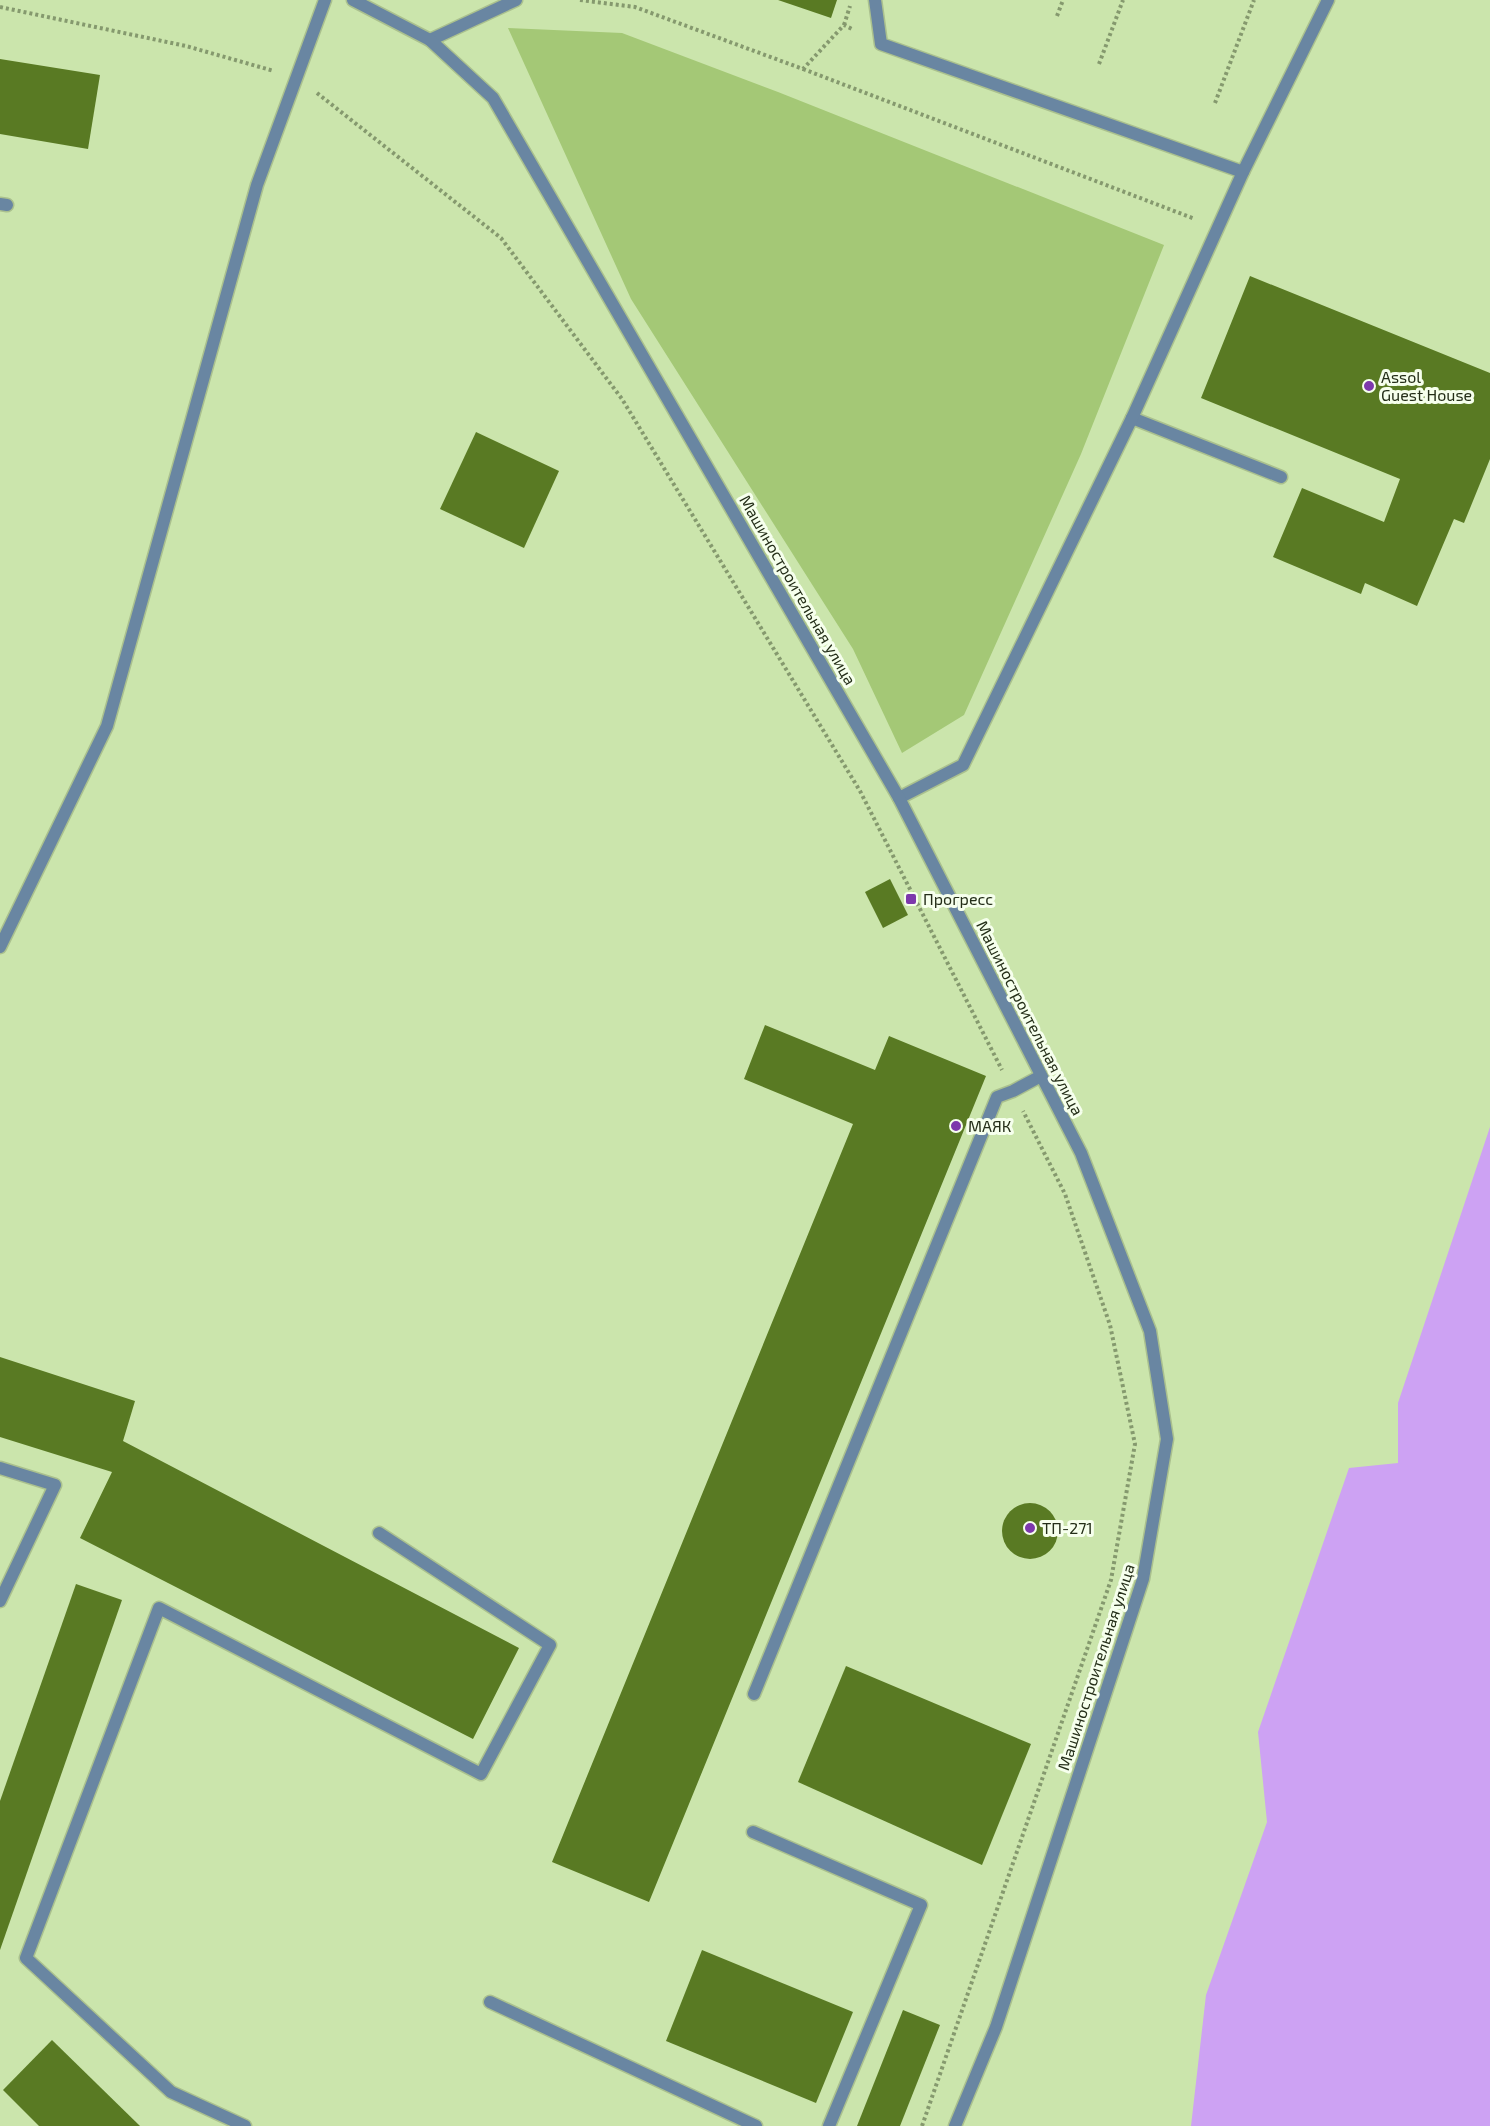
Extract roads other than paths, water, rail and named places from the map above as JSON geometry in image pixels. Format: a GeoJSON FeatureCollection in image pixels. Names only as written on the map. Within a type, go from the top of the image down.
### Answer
{"type":"FeatureCollection","features":[{"type":"Feature","properties":{"kind":"street"},"geometry":{"type":"LineString","coordinates":[[0,947],[107,726],[257,184],[325,0]]}},
{"type":"Feature","properties":{"kind":"street","name":"Машиностроительная улица"},"geometry":{"type":"LineString","coordinates":[[353,0],[430,40],[493,98],[899,798],[1081,1153],[1150,1331],[1167,1439],[1143,1579],[996,2027],[956,2126]]}},
{"type":"Feature","properties":{"kind":"street"},"geometry":{"type":"LineString","coordinates":[[430,40],[516,0]]}},
{"type":"Feature","properties":{"kind":"street"},"geometry":{"type":"LineString","coordinates":[[874,0],[881,44],[1243,172]]}},
{"type":"Feature","properties":{"kind":"street"},"geometry":{"type":"LineString","coordinates":[[899,798],[963,765],[1132,418],[1243,172],[1328,0]]}},
{"type":"Feature","properties":{"kind":"street"},"geometry":{"type":"LineString","coordinates":[[1132,418],[1281,477]]}},
{"type":"Feature","properties":{"kind":"street"},"geometry":{"type":"LineString","coordinates":[[754,1694],[997,1097],[1041,1076]]}},
{"type":"Feature","properties":{"kind":"street"},"geometry":{"type":"LineString","coordinates":[[0,1468],[56,1485],[0,1601]]}},
{"type":"Feature","properties":{"kind":"street"},"geometry":{"type":"LineString","coordinates":[[245,2126],[171,2092],[26,1958],[159,1608],[480,1774],[550,1645],[379,1533]]}},
{"type":"Feature","properties":{"kind":"street"},"geometry":{"type":"LineString","coordinates":[[753,1832],[921,1905],[829,2126]]}},
{"type":"Feature","properties":{"kind":"street"},"geometry":{"type":"LineString","coordinates":[[490,2002],[756,2126]]}},
{"type":"Feature","properties":{"kind":"place","name":"Assol Guest House"},"geometry":{"type":"Point","coordinates":[1369,386]}},
{"type":"Feature","properties":{"kind":"place","name":"Прогресс"},"geometry":{"type":"Point","coordinates":[911,899]}},
{"type":"Feature","properties":{"kind":"place","name":"МАЯК"},"geometry":{"type":"Point","coordinates":[956,1126]}},
{"type":"Feature","properties":{"kind":"place","name":"ТП-271"},"geometry":{"type":"Point","coordinates":[1030,1528]}}]}
